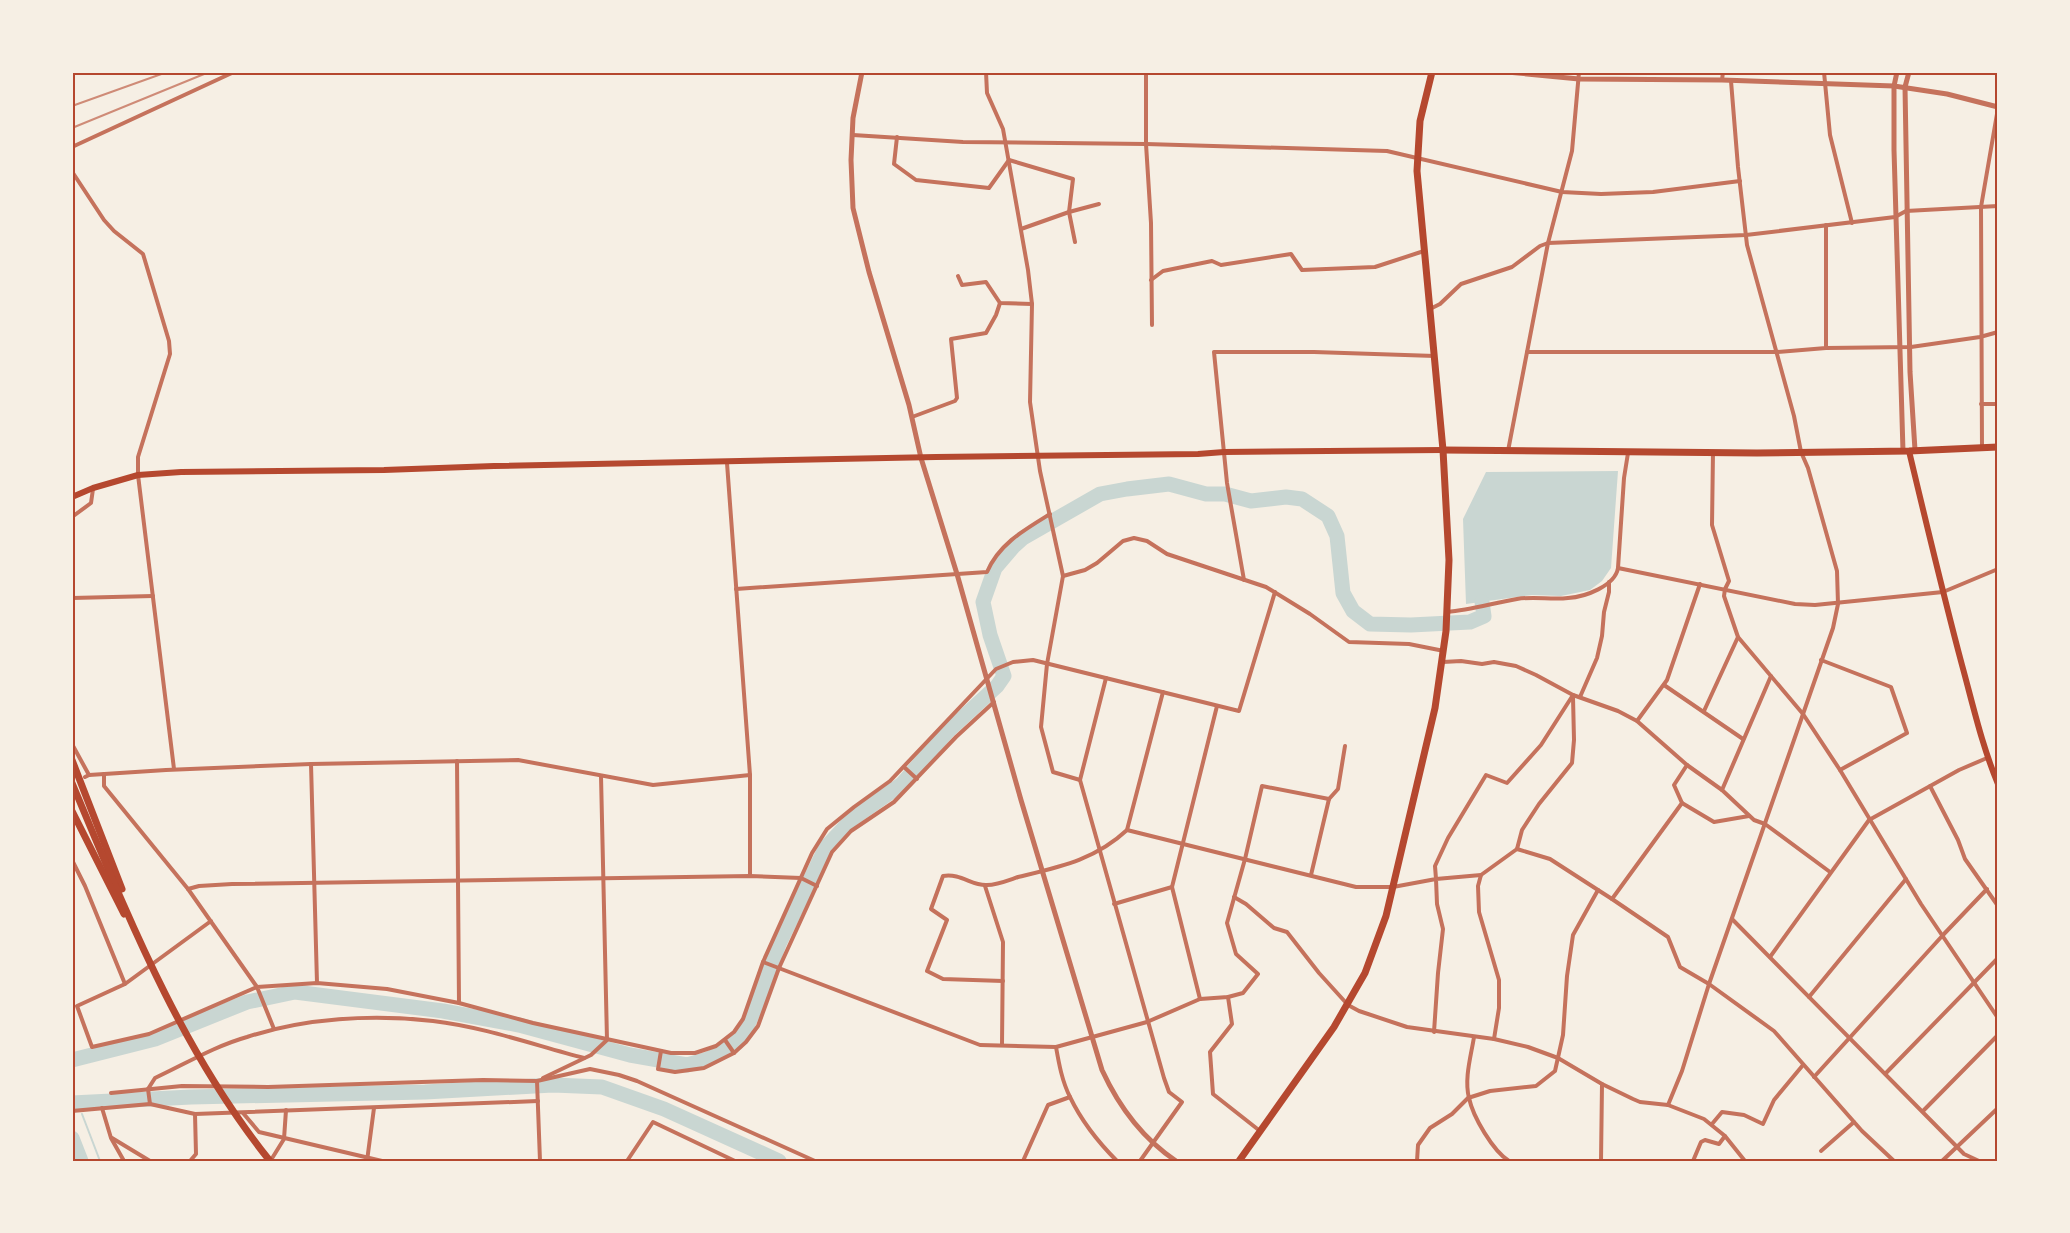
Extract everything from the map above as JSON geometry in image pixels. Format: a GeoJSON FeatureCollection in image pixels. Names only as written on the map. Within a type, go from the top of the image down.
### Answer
{"type":"FeatureCollection","features":[{"type":"Feature","properties":{"kind":"main road"},"geometry":{"type":"LineString","coordinates":[[1239,1161],[1348,1005],[1378,941],[1419,779],[1443,662],[1449,531],[1419,197],[1418,158],[1420,121],[1432,72]]}},
{"type":"Feature","properties":{"kind":"main road"},"geometry":{"type":"LineString","coordinates":[[72,497],[138,474],[231,471],[384,470],[1224,452],[1443,450],[1628,453],[1801,452],[1998,447]]}},
{"type":"Feature","properties":{"kind":"main road"},"geometry":{"type":"LineString","coordinates":[[1909,451],[1987,758],[1998,784]]}},
{"type":"Feature","properties":{"kind":"main road"},"geometry":{"type":"LineString","coordinates":[[72,760],[148,958]]}},
{"type":"Feature","properties":{"kind":"main road"},"geometry":{"type":"LineString","coordinates":[[72,783],[164,994],[222,1095],[270,1161]]}},
{"type":"Feature","properties":{"kind":"main road"},"geometry":{"type":"LineString","coordinates":[[72,811],[148,958]]}},
{"type":"Feature","properties":{"kind":"street"},"geometry":{"type":"LineString","coordinates":[[72,147],[234,72]]}},
{"type":"Feature","properties":{"kind":"street"},"geometry":{"type":"LineString","coordinates":[[862,72],[853,118],[851,160],[853,208],[921,458],[1060,924],[1091,1038],[1110,1088],[1137,1128],[1176,1161]]}},
{"type":"Feature","properties":{"kind":"street"},"geometry":{"type":"LineString","coordinates":[[986,72],[987,93],[1003,129],[1003,141],[1009,160],[1021,229],[1032,304],[1030,402],[1038,456],[1063,576],[1047,664],[1041,727],[1053,772],[1080,780]]}},
{"type":"Feature","properties":{"kind":"street"},"geometry":{"type":"LineString","coordinates":[[1146,72],[1152,325]]}},
{"type":"Feature","properties":{"kind":"street"},"geometry":{"type":"LineString","coordinates":[[1507,72],[1894,86],[1947,94],[1998,107],[1981,207],[1982,448]]}},
{"type":"Feature","properties":{"kind":"street"},"geometry":{"type":"LineString","coordinates":[[1722,80],[1723,72]]}},
{"type":"Feature","properties":{"kind":"street"},"geometry":{"type":"LineString","coordinates":[[1824,72],[1832,148],[1852,223]]}},
{"type":"Feature","properties":{"kind":"street"},"geometry":{"type":"LineString","coordinates":[[1897,72],[1894,86],[1895,217],[1900,347],[1909,451]]}},
{"type":"Feature","properties":{"kind":"street"},"geometry":{"type":"LineString","coordinates":[[1909,72],[1905,87],[1906,211],[1911,347],[1909,451]]}},
{"type":"Feature","properties":{"kind":"street"},"geometry":{"type":"LineString","coordinates":[[1508,451],[1548,243],[1572,151],[1579,75]]}},
{"type":"Feature","properties":{"kind":"street"},"geometry":{"type":"LineString","coordinates":[[1668,1105],[1682,1071],[1709,984],[1833,628],[1838,604],[1837,571],[1808,468],[1801,452],[1794,416],[1746,235],[1731,81]]}},
{"type":"Feature","properties":{"kind":"street"},"geometry":{"type":"LineString","coordinates":[[853,135],[963,142],[1146,144],[1387,152],[1562,192],[1601,194],[1653,192],[1740,181]]}},
{"type":"Feature","properties":{"kind":"street"},"geometry":{"type":"LineString","coordinates":[[897,138],[894,164],[916,180],[989,188],[1009,160]]}},
{"type":"Feature","properties":{"kind":"street"},"geometry":{"type":"LineString","coordinates":[[1009,160],[1073,179],[1069,212],[1075,242]]}},
{"type":"Feature","properties":{"kind":"street"},"geometry":{"type":"LineString","coordinates":[[73,173],[104,220],[143,254],[167,330],[170,354],[138,457],[138,474],[174,769]]}},
{"type":"Feature","properties":{"kind":"street"},"geometry":{"type":"LineString","coordinates":[[1021,229],[1099,204]]}},
{"type":"Feature","properties":{"kind":"street"},"geometry":{"type":"LineString","coordinates":[[1430,309],[1440,304],[1461,284],[1512,267],[1540,246],[1548,243],[1746,235],[1895,217],[1906,211],[1998,207]]}},
{"type":"Feature","properties":{"kind":"street"},"geometry":{"type":"LineString","coordinates":[[1826,225],[1826,348]]}},
{"type":"Feature","properties":{"kind":"street"},"geometry":{"type":"LineString","coordinates":[[1151,280],[1163,272],[1212,261],[1221,265],[1291,254],[1302,270],[1375,267],[1424,251]]}},
{"type":"Feature","properties":{"kind":"street"},"geometry":{"type":"LineString","coordinates":[[958,276],[962,285],[986,282],[1000,303]]}},
{"type":"Feature","properties":{"kind":"street"},"geometry":{"type":"LineString","coordinates":[[911,417],[956,401],[951,339],[986,333],[1000,303]]}},
{"type":"Feature","properties":{"kind":"street"},"geometry":{"type":"LineString","coordinates":[[1000,303],[1032,304]]}},
{"type":"Feature","properties":{"kind":"street"},"geometry":{"type":"LineString","coordinates":[[1527,352],[1777,352],[1826,348],[1911,347],[1980,337],[1998,332]]}},
{"type":"Feature","properties":{"kind":"street"},"geometry":{"type":"LineString","coordinates":[[1244,580],[1230,508],[1214,352],[1314,352],[1435,356]]}},
{"type":"Feature","properties":{"kind":"street"},"geometry":{"type":"LineString","coordinates":[[1981,404],[1998,404]]}},
{"type":"Feature","properties":{"kind":"street"},"geometry":{"type":"LineString","coordinates":[[1713,452],[1712,525],[1729,581],[1724,596],[1738,637],[1803,714],[1906,879],[1998,1018]]}},
{"type":"Feature","properties":{"kind":"street"},"geometry":{"type":"LineString","coordinates":[[1447,613],[1517,599],[1570,598],[1600,588],[1609,582],[1617,572],[1628,453]]}},
{"type":"Feature","properties":{"kind":"street"},"geometry":{"type":"LineString","coordinates":[[727,463],[750,775],[750,876]]}},
{"type":"Feature","properties":{"kind":"street"},"geometry":{"type":"LineString","coordinates":[[72,517],[91,503],[93,488]]}},
{"type":"Feature","properties":{"kind":"street"},"geometry":{"type":"LineString","coordinates":[[736,590],[987,572],[999,551],[1021,531],[1050,514]]}},
{"type":"Feature","properties":{"kind":"street"},"geometry":{"type":"LineString","coordinates":[[1063,576],[1085,570],[1123,541],[1134,538],[1147,541],[1167,554],[1275,592],[1349,642],[1409,644],[1444,651]]}},
{"type":"Feature","properties":{"kind":"street"},"geometry":{"type":"LineString","coordinates":[[1617,568],[1795,604],[1838,604],[1943,592],[1998,569]]}},
{"type":"Feature","properties":{"kind":"street"},"geometry":{"type":"LineString","coordinates":[[1580,697],[1597,658],[1604,612],[1610,592],[1609,582]]}},
{"type":"Feature","properties":{"kind":"street"},"geometry":{"type":"LineString","coordinates":[[1637,721],[1664,685],[1673,666],[1700,584]]}},
{"type":"Feature","properties":{"kind":"street"},"geometry":{"type":"LineString","coordinates":[[211,921],[125,984],[77,1006],[92,1047],[149,1034],[258,987],[317,983],[387,989],[459,1003],[661,1052],[695,1053],[716,1046],[725,1040],[734,1032],[742,1019],[764,962],[812,853],[827,829],[890,782],[996,669],[1014,662],[1033,660],[1239,711],[1275,592]]}},
{"type":"Feature","properties":{"kind":"street"},"geometry":{"type":"LineString","coordinates":[[72,598],[153,596]]}},
{"type":"Feature","properties":{"kind":"street"},"geometry":{"type":"LineString","coordinates":[[1704,711],[1738,637]]}},
{"type":"Feature","properties":{"kind":"street"},"geometry":{"type":"LineString","coordinates":[[1821,660],[1891,687],[1907,733],[1840,770]]}},
{"type":"Feature","properties":{"kind":"street"},"geometry":{"type":"LineString","coordinates":[[1443,662],[1461,661],[1516,666],[1573,695],[1637,721],[1687,765],[1722,790],[1750,816],[1765,824],[1830,872]]}},
{"type":"Feature","properties":{"kind":"street"},"geometry":{"type":"LineString","coordinates":[[1722,790],[1771,676]]}},
{"type":"Feature","properties":{"kind":"street"},"geometry":{"type":"LineString","coordinates":[[1106,678],[1080,780],[1147,1022],[1169,1092],[1182,1102],[1140,1161]]}},
{"type":"Feature","properties":{"kind":"street"},"geometry":{"type":"LineString","coordinates":[[1664,685],[1743,739]]}},
{"type":"Feature","properties":{"kind":"street"},"geometry":{"type":"LineString","coordinates":[[1003,981],[944,979],[927,971],[947,920],[931,909],[943,876],[954,874],[986,886],[1043,872],[1100,852],[1128,830],[1164,692]]}},
{"type":"Feature","properties":{"kind":"street"},"geometry":{"type":"LineString","coordinates":[[1128,830],[1356,887],[1393,887],[1436,879],[1481,875],[1517,849],[1522,830],[1539,804],[1572,764],[1573,695]]}},
{"type":"Feature","properties":{"kind":"street"},"geometry":{"type":"LineString","coordinates":[[1434,1032],[1443,928],[1437,904],[1435,866],[1448,838],[1486,775],[1507,783],[1541,745],[1573,695]]}},
{"type":"Feature","properties":{"kind":"street"},"geometry":{"type":"LineString","coordinates":[[661,1052],[658,1069],[675,1071],[704,1068],[734,1053],[746,1042],[758,1026],[778,968],[832,852],[851,831],[894,802],[956,736],[994,701]]}},
{"type":"Feature","properties":{"kind":"street"},"geometry":{"type":"LineString","coordinates":[[1200,999],[1172,887],[1217,706]]}},
{"type":"Feature","properties":{"kind":"street"},"geometry":{"type":"LineString","coordinates":[[72,744],[87,776],[174,769],[518,760],[653,785],[750,775]]}},
{"type":"Feature","properties":{"kind":"street"},"geometry":{"type":"LineString","coordinates":[[1311,875],[1329,799],[1338,789],[1345,746]]}},
{"type":"Feature","properties":{"kind":"street"},"geometry":{"type":"LineString","coordinates":[[1770,957],[1869,820],[1959,770],[1987,758]]}},
{"type":"Feature","properties":{"kind":"street"},"geometry":{"type":"LineString","coordinates":[[458,761],[459,1003]]}},
{"type":"Feature","properties":{"kind":"street"},"geometry":{"type":"LineString","coordinates":[[311,764],[317,983]]}},
{"type":"Feature","properties":{"kind":"street"},"geometry":{"type":"LineString","coordinates":[[1687,765],[1674,785],[1682,803],[1714,822],[1750,816]]}},
{"type":"Feature","properties":{"kind":"street"},"geometry":{"type":"LineString","coordinates":[[904,767],[917,779]]}},
{"type":"Feature","properties":{"kind":"street"},"geometry":{"type":"LineString","coordinates":[[104,774],[104,786],[188,889],[258,987],[274,1029]]}},
{"type":"Feature","properties":{"kind":"street"},"geometry":{"type":"LineString","coordinates":[[537,1081],[591,1054],[607,1040],[602,776]]}},
{"type":"Feature","properties":{"kind":"street"},"geometry":{"type":"LineString","coordinates":[[764,962],[980,1045],[1056,1047],[1147,1022],[1200,999],[1228,997],[1243,993],[1258,974],[1236,954],[1227,923],[1262,786],[1329,799]]}},
{"type":"Feature","properties":{"kind":"street"},"geometry":{"type":"LineString","coordinates":[[1930,786],[1958,840],[1965,859],[1998,906]]}},
{"type":"Feature","properties":{"kind":"street"},"geometry":{"type":"LineString","coordinates":[[1612,899],[1682,803]]}},
{"type":"Feature","properties":{"kind":"street"},"geometry":{"type":"LineString","coordinates":[[1517,849],[1550,859],[1668,937],[1680,967],[1709,984],[1774,1031],[1854,1122],[1879,1149],[1894,1161]]}},
{"type":"Feature","properties":{"kind":"street"},"geometry":{"type":"LineString","coordinates":[[72,860],[125,984]]}},
{"type":"Feature","properties":{"kind":"street"},"geometry":{"type":"LineString","coordinates":[[1481,875],[1478,886],[1479,912],[1498,980],[1499,1008],[1494,1039]]}},
{"type":"Feature","properties":{"kind":"street"},"geometry":{"type":"LineString","coordinates":[[188,889],[232,884],[750,876],[801,878],[817,886]]}},
{"type":"Feature","properties":{"kind":"street"},"geometry":{"type":"LineString","coordinates":[[1809,997],[1906,879]]}},
{"type":"Feature","properties":{"kind":"street"},"geometry":{"type":"LineString","coordinates":[[986,886],[1003,942],[1002,1045]]}},
{"type":"Feature","properties":{"kind":"street"},"geometry":{"type":"LineString","coordinates":[[1114,904],[1172,887]]}},
{"type":"Feature","properties":{"kind":"street"},"geometry":{"type":"LineString","coordinates":[[1417,1161],[1418,1145],[1430,1128],[1452,1114],[1468,1098],[1490,1091],[1536,1086],[1555,1071],[1563,1035],[1567,976],[1573,935],[1598,890]]}},
{"type":"Feature","properties":{"kind":"street"},"geometry":{"type":"LineString","coordinates":[[1814,1077],[1942,935],[1987,890]]}},
{"type":"Feature","properties":{"kind":"street"},"geometry":{"type":"LineString","coordinates":[[1234,897],[1274,927],[1287,932],[1348,1005],[1359,1011],[1386,1022],[1434,1032],[1494,1039],[1528,1047],[1558,1058],[1602,1084],[1640,1102],[1668,1105],[1712,1124],[1745,1161]]}},
{"type":"Feature","properties":{"kind":"street"},"geometry":{"type":"LineString","coordinates":[[1732,919],[1964,1154],[1979,1161]]}},
{"type":"Feature","properties":{"kind":"street"},"geometry":{"type":"LineString","coordinates":[[1886,1073],[1998,958]]}},
{"type":"Feature","properties":{"kind":"street"},"geometry":{"type":"LineString","coordinates":[[1228,997],[1232,1024],[1210,1052],[1213,1094],[1261,1132]]}},
{"type":"Feature","properties":{"kind":"street"},"geometry":{"type":"LineString","coordinates":[[150,1104],[148,1089],[155,1077],[245,1037],[274,1029],[363,1018],[432,1021],[486,1031],[584,1058]]}},
{"type":"Feature","properties":{"kind":"street"},"geometry":{"type":"LineString","coordinates":[[1923,1111],[1998,1035]]}},
{"type":"Feature","properties":{"kind":"street"},"geometry":{"type":"LineString","coordinates":[[1474,1037],[1468,1070],[1468,1098],[1492,1145],[1509,1161]]}},
{"type":"Feature","properties":{"kind":"street"},"geometry":{"type":"LineString","coordinates":[[725,1040],[734,1053]]}},
{"type":"Feature","properties":{"kind":"street"},"geometry":{"type":"LineString","coordinates":[[1056,1047],[1061,1072],[1070,1096],[1103,1147],[1117,1161]]}},
{"type":"Feature","properties":{"kind":"street"},"geometry":{"type":"LineString","coordinates":[[1712,1124],[1722,1112],[1744,1115],[1763,1124],[1774,1100],[1803,1065]]}},
{"type":"Feature","properties":{"kind":"street"},"geometry":{"type":"LineString","coordinates":[[111,1093],[148,1089],[483,1080],[537,1081],[590,1069],[619,1075],[815,1161]]}},
{"type":"Feature","properties":{"kind":"street"},"geometry":{"type":"LineString","coordinates":[[537,1081],[540,1161]]}},
{"type":"Feature","properties":{"kind":"street"},"geometry":{"type":"LineString","coordinates":[[1601,1161],[1602,1084]]}},
{"type":"Feature","properties":{"kind":"street"},"geometry":{"type":"LineString","coordinates":[[1023,1161],[1048,1105],[1070,1096]]}},
{"type":"Feature","properties":{"kind":"street"},"geometry":{"type":"LineString","coordinates":[[72,1111],[150,1104],[195,1114],[538,1101]]}},
{"type":"Feature","properties":{"kind":"street"},"geometry":{"type":"LineString","coordinates":[[102,1108],[111,1138],[124,1161]]}},
{"type":"Feature","properties":{"kind":"street"},"geometry":{"type":"LineString","coordinates":[[368,1159],[374,1108]]}},
{"type":"Feature","properties":{"kind":"street"},"geometry":{"type":"LineString","coordinates":[[1942,1161],[1998,1108]]}},
{"type":"Feature","properties":{"kind":"street"},"geometry":{"type":"LineString","coordinates":[[270,1161],[284,1139],[286,1110]]}},
{"type":"Feature","properties":{"kind":"street"},"geometry":{"type":"LineString","coordinates":[[243,1112],[259,1132],[382,1161]]}},
{"type":"Feature","properties":{"kind":"street"},"geometry":{"type":"LineString","coordinates":[[190,1161],[196,1154],[195,1114]]}},
{"type":"Feature","properties":{"kind":"street"},"geometry":{"type":"LineString","coordinates":[[627,1161],[653,1122],[735,1161]]}},
{"type":"Feature","properties":{"kind":"street"},"geometry":{"type":"LineString","coordinates":[[1821,1151],[1854,1122]]}},
{"type":"Feature","properties":{"kind":"street"},"geometry":{"type":"LineString","coordinates":[[1693,1161],[1701,1142],[1705,1140],[1719,1144],[1725,1136]]}},
{"type":"Feature","properties":{"kind":"street"},"geometry":{"type":"LineString","coordinates":[[111,1138],[150,1161]]}},
{"type":"Feature","properties":{"kind":"shaded area"},"geometry":{"type":"Polygon","coordinates":[[[1618,471],[1611,568],[1602,581],[1590,590],[1561,596],[1532,595],[1466,604],[1463,519],[1486,472],[1618,471]]]}},
{"type":"Feature","properties":{"kind":"waterway"},"geometry":{"type":"LineString","coordinates":[[72,1060],[155,1039],[247,1002],[295,992],[443,1011],[519,1025],[630,1055],[687,1065],[722,1052],[745,1031],[779,944],[826,847],[852,819],[902,784],[947,732],[997,686],[1004,676],[990,635],[983,602],[995,568],[1023,538],[1100,494],[1169,484],[1206,494],[1225,494],[1251,501],[1286,497],[1302,499],[1328,516],[1337,536],[1343,593],[1353,611],[1370,624],[1411,625],[1470,622],[1484,616],[1482,602]]}},
{"type":"Feature","properties":{"kind":"waterway"},"geometry":{"type":"LineString","coordinates":[[72,1085],[74,1092]]}},
{"type":"Feature","properties":{"kind":"waterway"},"geometry":{"type":"LineString","coordinates":[[72,1103],[191,1097],[425,1092],[553,1085],[602,1087],[664,1109],[779,1161]]}},
{"type":"Feature","properties":{"kind":"waterway"},"geometry":{"type":"LineString","coordinates":[[82,1114],[100,1161]]}},
{"type":"Feature","properties":{"kind":"waterway"},"geometry":{"type":"LineString","coordinates":[[72,1138],[81,1161]]}},
{"type":"Feature","properties":{"kind":"railway"},"geometry":{"type":"LineString","coordinates":[[72,106],[167,72]]}},
{"type":"Feature","properties":{"kind":"railway"},"geometry":{"type":"LineString","coordinates":[[72,128],[209,72]]}}]}
